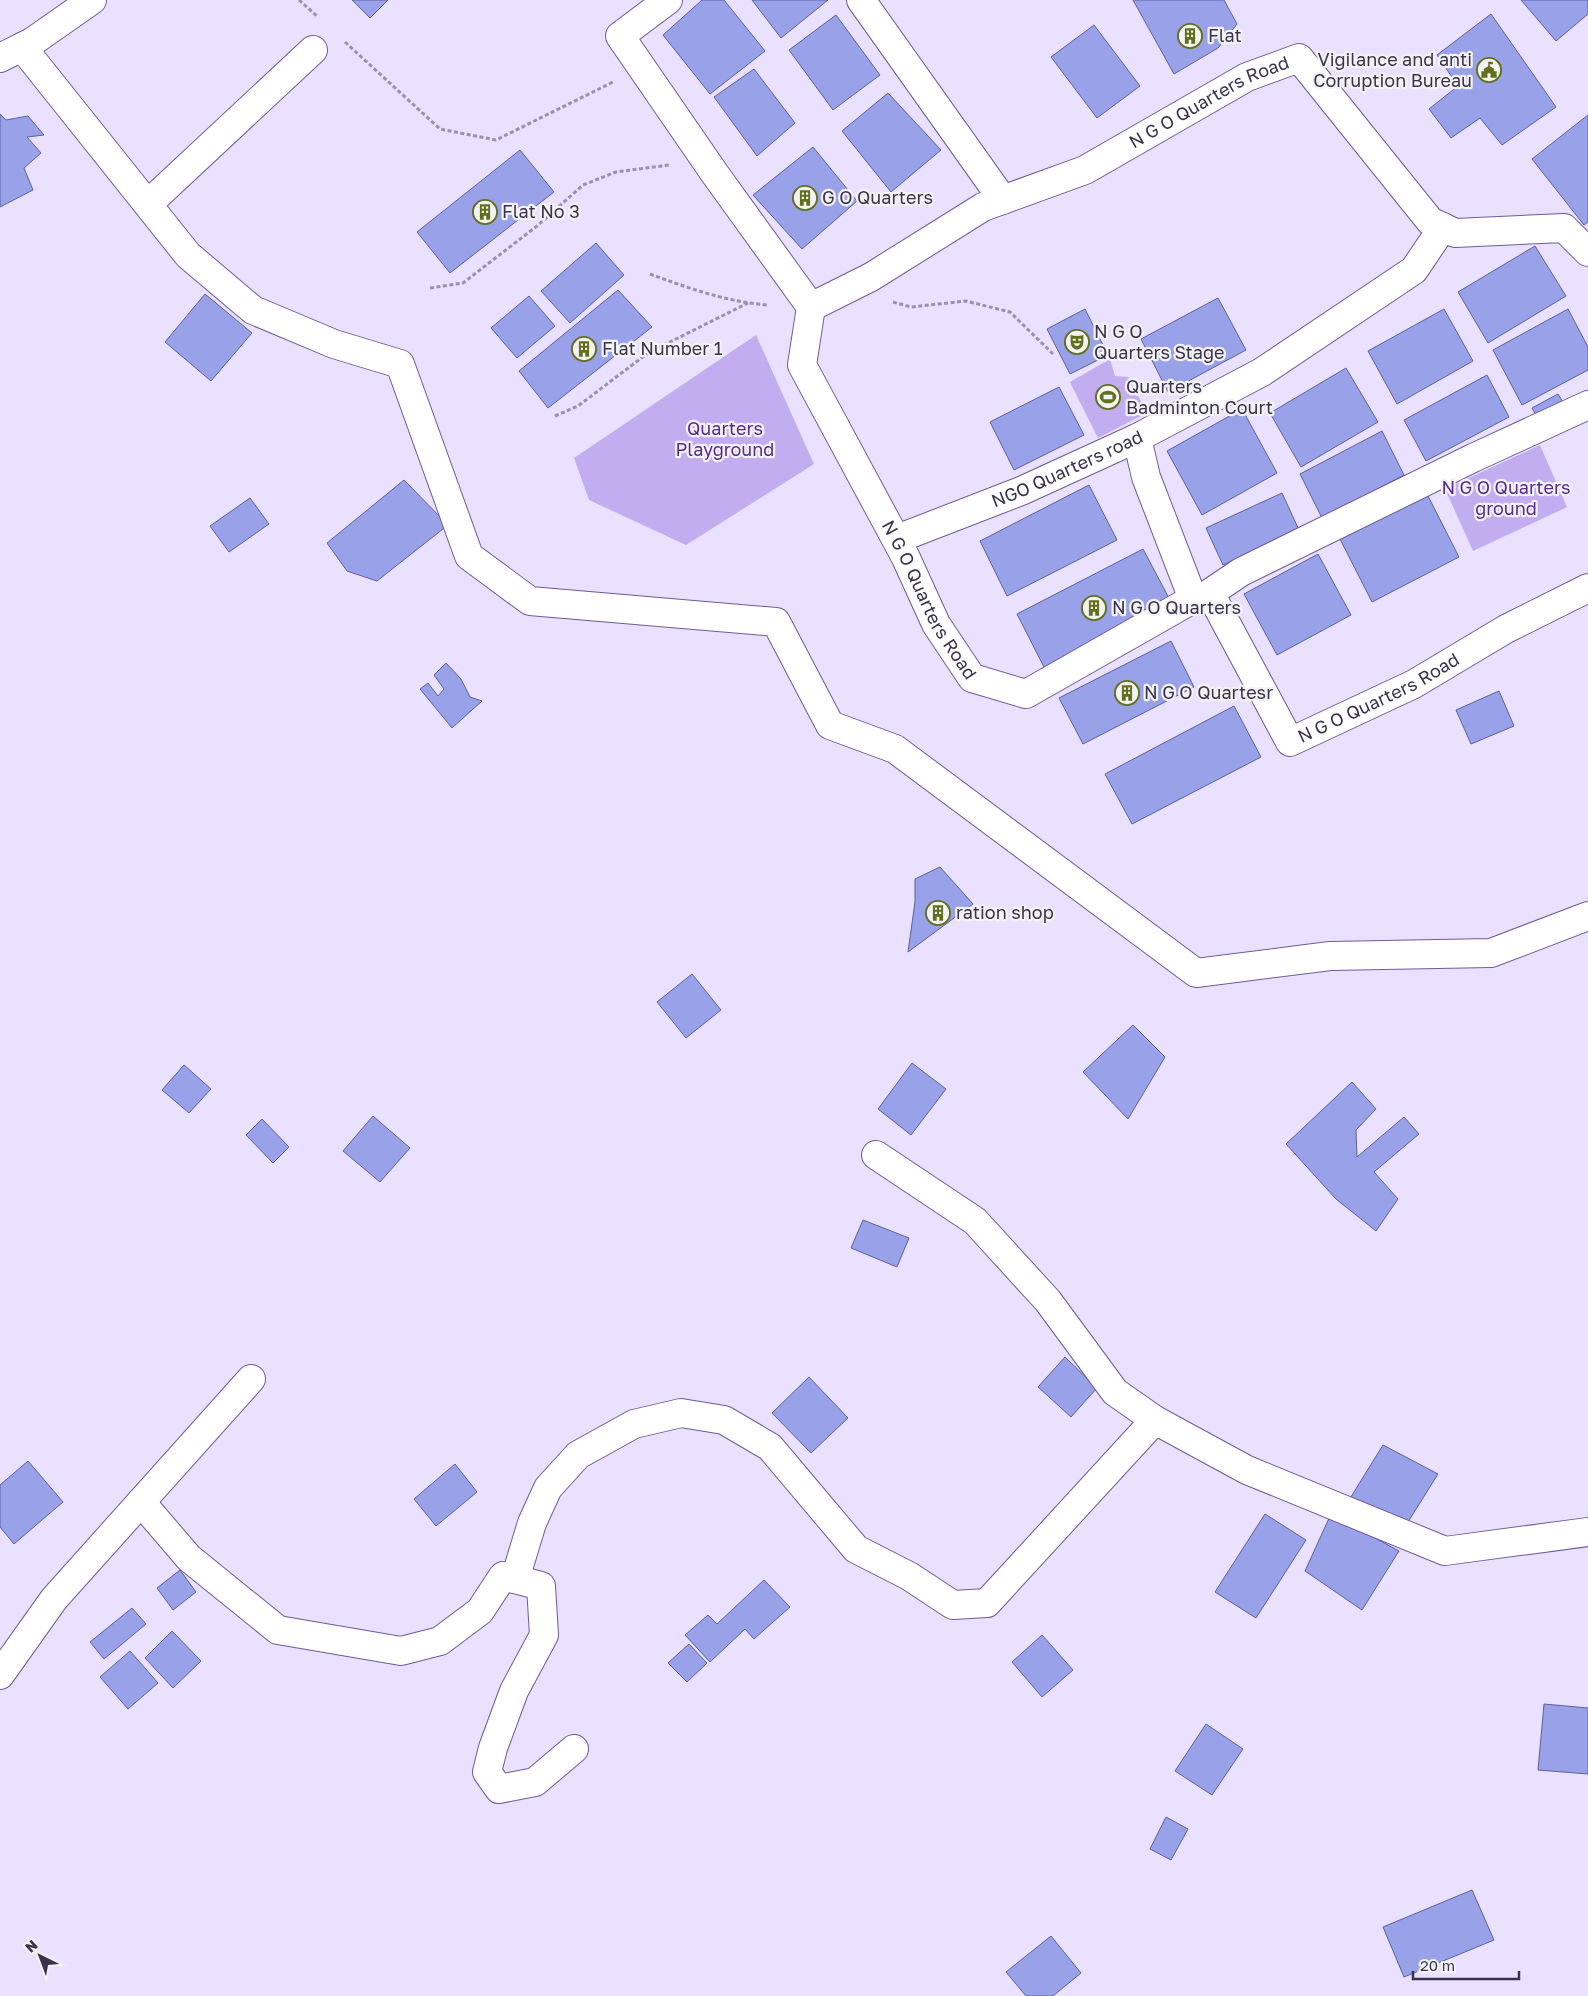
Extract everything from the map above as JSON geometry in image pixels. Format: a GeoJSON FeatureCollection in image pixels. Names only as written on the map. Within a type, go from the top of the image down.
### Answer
{"type":"FeatureCollection","features":[{"type":"Feature","properties":{"kind":"street"},"geometry":{"type":"LineString","coordinates":[[92,0],[11,53],[148,204],[188,255],[253,310],[334,344],[400,364],[469,556],[530,601],[776,622],[830,725],[895,749],[1196,973],[1330,956],[1491,953],[1588,916]]}},
{"type":"Feature","properties":{"kind":"street"},"geometry":{"type":"LineString","coordinates":[[668,0],[620,36],[710,167],[811,307]]}},
{"type":"Feature","properties":{"kind":"street"},"geometry":{"type":"LineString","coordinates":[[861,0],[1003,200]]}},
{"type":"Feature","properties":{"kind":"street"},"geometry":{"type":"LineString","coordinates":[[148,204],[313,50]]}},
{"type":"Feature","properties":{"kind":"street","name":"N G O Quarters Road"},"geometry":{"type":"LineString","coordinates":[[1588,252],[1564,228],[1455,233],[1430,221],[1300,58],[1247,77],[1086,170],[983,207],[850,288],[811,307],[802,365],[897,539],[936,624],[972,678],[1026,694],[1250,568],[1473,458],[1588,405]]}},
{"type":"Feature","properties":{"kind":"street","name":"NGO Quarters road"},"geometry":{"type":"LineString","coordinates":[[897,539],[1021,491],[1137,438],[1262,372],[1414,270],[1443,227]]}},
{"type":"Feature","properties":{"kind":"street"},"geometry":{"type":"LineString","coordinates":[[1137,438],[1146,477],[1202,596]]}},
{"type":"Feature","properties":{"kind":"street","name":"N G O Quarters Road"},"geometry":{"type":"LineString","coordinates":[[1202,596],[1290,742],[1414,684],[1506,629],[1588,588]]}},
{"type":"Feature","properties":{"kind":"street"},"geometry":{"type":"LineString","coordinates":[[876,1155],[975,1220],[1048,1300],[1115,1392],[1155,1420],[1247,1470],[1444,1551],[1588,1532]]}},
{"type":"Feature","properties":{"kind":"street"},"geometry":{"type":"LineString","coordinates":[[0,1675],[54,1599],[251,1379]]}},
{"type":"Feature","properties":{"kind":"street"},"geometry":{"type":"LineString","coordinates":[[515,1579],[532,1523],[548,1488],[578,1455],[634,1424],[681,1413],[724,1420],[770,1448],[856,1549],[909,1576],[953,1606],[987,1603],[1155,1420]]}},
{"type":"Feature","properties":{"kind":"street"},"geometry":{"type":"LineString","coordinates":[[141,1502],[189,1558],[278,1630],[401,1651],[440,1641],[480,1612],[503,1576],[541,1586],[544,1635],[514,1691],[492,1748],[487,1772],[499,1789],[535,1782],[574,1749]]}},
{"type":"Feature","properties":{"kind":"path"},"geometry":{"type":"LineString","coordinates":[[299,0],[320,19]]}},
{"type":"Feature","properties":{"kind":"path"},"geometry":{"type":"LineString","coordinates":[[341,39],[440,128],[496,140],[643,68]]}},
{"type":"Feature","properties":{"kind":"path"},"geometry":{"type":"LineString","coordinates":[[430,288],[463,283],[537,226],[583,185],[616,172],[710,167]]}},
{"type":"Feature","properties":{"kind":"path"},"geometry":{"type":"LineString","coordinates":[[650,274],[695,290],[748,303],[811,307]]}},
{"type":"Feature","properties":{"kind":"path"},"geometry":{"type":"LineString","coordinates":[[850,288],[911,308],[966,301],[1010,312],[1053,354]]}},
{"type":"Feature","properties":{"kind":"path"},"geometry":{"type":"LineString","coordinates":[[555,416],[578,406],[648,353],[748,303]]}},
{"type":"Feature","properties":{"kind":"green space","name":"Quarters Playground"},"geometry":{"type":"Polygon","coordinates":[[[756,335],[814,464],[686,545],[589,500],[574,458],[756,335]]]}},
{"type":"Feature","properties":{"kind":"green space","name":"Quarters Badminton Court"},"geometry":{"type":"Polygon","coordinates":[[[1110,359],[1115,376],[1128,377],[1147,413],[1098,438],[1070,382],[1110,359]]]}},
{"type":"Feature","properties":{"kind":"green space","name":"N G O Quarters ground"},"geometry":{"type":"Polygon","coordinates":[[[1540,445],[1567,507],[1473,551],[1445,489],[1540,445]]]}},
{"type":"Feature","properties":{"kind":"building"},"geometry":{"type":"Polygon","coordinates":[[[352,0],[388,0],[370,18],[352,0]]]}},
{"type":"Feature","properties":{"kind":"building"},"geometry":{"type":"Polygon","coordinates":[[[702,0],[724,0],[765,51],[710,94],[663,35],[702,0]]]}},
{"type":"Feature","properties":{"kind":"building"},"geometry":{"type":"Polygon","coordinates":[[[752,0],[828,0],[781,38],[752,0]]]}},
{"type":"Feature","properties":{"kind":"building","name":"Flat"},"geometry":{"type":"Polygon","coordinates":[[[1133,0],[1224,0],[1237,24],[1218,48],[1174,74],[1133,0]]]}},
{"type":"Feature","properties":{"kind":"building"},"geometry":{"type":"Polygon","coordinates":[[[1521,0],[1588,0],[1588,14],[1556,41],[1521,0]]]}},
{"type":"Feature","properties":{"kind":"building","name":"Vigilance and anti Corruption Bureau"},"geometry":{"type":"Polygon","coordinates":[[[1491,14],[1556,107],[1502,145],[1480,118],[1451,138],[1429,109],[1458,86],[1437,55],[1491,14]]]}},
{"type":"Feature","properties":{"kind":"building"},"geometry":{"type":"Polygon","coordinates":[[[836,15],[880,75],[833,110],[789,50],[836,15]]]}},
{"type":"Feature","properties":{"kind":"building"},"geometry":{"type":"Polygon","coordinates":[[[1094,25],[1140,86],[1097,118],[1051,57],[1094,25]]]}},
{"type":"Feature","properties":{"kind":"building"},"geometry":{"type":"Polygon","coordinates":[[[754,69],[795,123],[757,156],[714,97],[754,69]]]}},
{"type":"Feature","properties":{"kind":"building","name":"G O Quarters"},"geometry":{"type":"Polygon","coordinates":[[[888,93],[941,150],[891,192],[842,131],[888,93]]]}},
{"type":"Feature","properties":{"kind":"building"},"geometry":{"type":"Polygon","coordinates":[[[0,114],[6,120],[28,116],[44,135],[27,137],[41,153],[24,168],[33,190],[0,207],[0,114]]]}},
{"type":"Feature","properties":{"kind":"building"},"geometry":{"type":"Polygon","coordinates":[[[1588,115],[1588,222],[1584,225],[1532,159],[1588,115]]]}},
{"type":"Feature","properties":{"kind":"building","name":"G O Quarters"},"geometry":{"type":"Polygon","coordinates":[[[813,147],[857,201],[802,249],[753,195],[813,147]]]}},
{"type":"Feature","properties":{"kind":"building","name":"Flat No 3"},"geometry":{"type":"Polygon","coordinates":[[[520,150],[554,192],[450,273],[417,232],[520,150]]]}},
{"type":"Feature","properties":{"kind":"building"},"geometry":{"type":"Polygon","coordinates":[[[596,243],[624,275],[570,323],[541,291],[596,243]]]}},
{"type":"Feature","properties":{"kind":"building"},"geometry":{"type":"Polygon","coordinates":[[[1535,246],[1566,296],[1488,343],[1458,292],[1535,246]]]}},
{"type":"Feature","properties":{"kind":"building","name":"Flat Number 1"},"geometry":{"type":"Polygon","coordinates":[[[618,290],[652,327],[548,408],[519,371],[618,290]]]}},
{"type":"Feature","properties":{"kind":"building"},"geometry":{"type":"Polygon","coordinates":[[[205,294],[252,333],[211,381],[165,342],[205,294]]]}},
{"type":"Feature","properties":{"kind":"building"},"geometry":{"type":"Polygon","coordinates":[[[529,296],[555,326],[517,358],[491,328],[529,296]]]}},
{"type":"Feature","properties":{"kind":"building"},"geometry":{"type":"Polygon","coordinates":[[[1218,298],[1246,350],[1168,392],[1141,339],[1218,298]]]}},
{"type":"Feature","properties":{"kind":"building","name":"N G O Quarters Stage"},"geometry":{"type":"Polygon","coordinates":[[[1085,309],[1108,355],[1070,374],[1047,329],[1085,309]]]}},
{"type":"Feature","properties":{"kind":"building"},"geometry":{"type":"Polygon","coordinates":[[[1444,309],[1473,361],[1397,404],[1368,351],[1444,309]]]}},
{"type":"Feature","properties":{"kind":"building"},"geometry":{"type":"Polygon","coordinates":[[[1568,309],[1588,347],[1588,370],[1522,405],[1493,350],[1568,309]]]}},
{"type":"Feature","properties":{"kind":"building"},"geometry":{"type":"Polygon","coordinates":[[[1346,368],[1378,422],[1301,467],[1270,413],[1346,368]]]}},
{"type":"Feature","properties":{"kind":"building"},"geometry":{"type":"Polygon","coordinates":[[[1487,375],[1509,417],[1426,461],[1404,420],[1487,375]]]}},
{"type":"Feature","properties":{"kind":"building"},"geometry":{"type":"Polygon","coordinates":[[[1059,387],[1084,435],[1014,470],[990,422],[1059,387]]]}},
{"type":"Feature","properties":{"kind":"building"},"geometry":{"type":"Polygon","coordinates":[[[1558,394],[1567,409],[1541,424],[1532,408],[1558,394]]]}},
{"type":"Feature","properties":{"kind":"building"},"geometry":{"type":"Polygon","coordinates":[[[1242,409],[1277,473],[1202,515],[1167,451],[1242,409]]]}},
{"type":"Feature","properties":{"kind":"building"},"geometry":{"type":"Polygon","coordinates":[[[1382,431],[1404,475],[1322,518],[1300,474],[1382,431]]]}},
{"type":"Feature","properties":{"kind":"building"},"geometry":{"type":"Polygon","coordinates":[[[404,480],[448,525],[377,581],[347,571],[327,543],[404,480]]]}},
{"type":"Feature","properties":{"kind":"building","name":"N G O Quarters"},"geometry":{"type":"Polygon","coordinates":[[[1089,485],[1117,540],[1007,596],[980,541],[1089,485]]]}},
{"type":"Feature","properties":{"kind":"building","name":"N G O Quarters"},"geometry":{"type":"Polygon","coordinates":[[[1282,493],[1299,530],[1223,565],[1206,528],[1282,493]]]}},
{"type":"Feature","properties":{"kind":"building"},"geometry":{"type":"Polygon","coordinates":[[[1427,494],[1459,557],[1372,602],[1340,539],[1427,494]]]}},
{"type":"Feature","properties":{"kind":"building"},"geometry":{"type":"Polygon","coordinates":[[[250,498],[269,524],[229,552],[210,526],[250,498]]]}},
{"type":"Feature","properties":{"kind":"building","name":"N G O Quarters"},"geometry":{"type":"Polygon","coordinates":[[[1143,549],[1171,602],[1045,669],[1017,614],[1143,549]]]}},
{"type":"Feature","properties":{"kind":"building","name":"N G O Quarters"},"geometry":{"type":"Polygon","coordinates":[[[1318,554],[1351,615],[1277,655],[1244,594],[1318,554]]]}},
{"type":"Feature","properties":{"kind":"building","name":"N G O Quartesr"},"geometry":{"type":"Polygon","coordinates":[[[1171,641],[1194,687],[1083,744],[1059,698],[1171,641]]]}},
{"type":"Feature","properties":{"kind":"building"},"geometry":{"type":"Polygon","coordinates":[[[446,663],[461,679],[470,697],[482,701],[452,728],[420,689],[428,683],[438,696],[444,689],[434,675],[446,663]]]}},
{"type":"Feature","properties":{"kind":"building"},"geometry":{"type":"Polygon","coordinates":[[[1499,691],[1514,726],[1471,744],[1456,710],[1499,691]]]}},
{"type":"Feature","properties":{"kind":"building"},"geometry":{"type":"Polygon","coordinates":[[[1234,706],[1261,757],[1132,824],[1105,774],[1234,706]]]}},
{"type":"Feature","properties":{"kind":"building","name":"ration shop"},"geometry":{"type":"Polygon","coordinates":[[[940,867],[973,904],[908,952],[915,902],[915,879],[940,867]]]}},
{"type":"Feature","properties":{"kind":"building"},"geometry":{"type":"Polygon","coordinates":[[[692,974],[721,1010],[686,1038],[657,1002],[692,974]]]}},
{"type":"Feature","properties":{"kind":"building"},"geometry":{"type":"Polygon","coordinates":[[[1133,1025],[1165,1057],[1128,1119],[1083,1072],[1133,1025]]]}},
{"type":"Feature","properties":{"kind":"building"},"geometry":{"type":"Polygon","coordinates":[[[912,1063],[946,1089],[911,1135],[878,1109],[912,1063]]]}},
{"type":"Feature","properties":{"kind":"building"},"geometry":{"type":"Polygon","coordinates":[[[184,1065],[211,1089],[189,1113],[162,1090],[184,1065]]]}},
{"type":"Feature","properties":{"kind":"building"},"geometry":{"type":"Polygon","coordinates":[[[1352,1082],[1376,1109],[1356,1130],[1357,1157],[1404,1117],[1419,1134],[1374,1172],[1398,1199],[1376,1231],[1336,1199],[1286,1144],[1352,1082]]]}},
{"type":"Feature","properties":{"kind":"building"},"geometry":{"type":"Polygon","coordinates":[[[373,1116],[410,1148],[380,1182],[343,1151],[373,1116]]]}},
{"type":"Feature","properties":{"kind":"building"},"geometry":{"type":"Polygon","coordinates":[[[262,1119],[289,1147],[273,1163],[246,1135],[262,1119]]]}},
{"type":"Feature","properties":{"kind":"building"},"geometry":{"type":"Polygon","coordinates":[[[863,1220],[909,1238],[897,1267],[851,1248],[863,1220]]]}},
{"type":"Feature","properties":{"kind":"building"},"geometry":{"type":"Polygon","coordinates":[[[1065,1357],[1097,1388],[1071,1417],[1038,1387],[1065,1357]]]}},
{"type":"Feature","properties":{"kind":"building"},"geometry":{"type":"Polygon","coordinates":[[[809,1377],[848,1418],[811,1453],[772,1413],[809,1377]]]}},
{"type":"Feature","properties":{"kind":"building"},"geometry":{"type":"Polygon","coordinates":[[[1383,1445],[1438,1474],[1408,1522],[1349,1500],[1383,1445]]]}},
{"type":"Feature","properties":{"kind":"building"},"geometry":{"type":"Polygon","coordinates":[[[28,1461],[63,1502],[14,1544],[0,1527],[0,1485],[28,1461]]]}},
{"type":"Feature","properties":{"kind":"building"},"geometry":{"type":"Polygon","coordinates":[[[455,1464],[477,1492],[436,1526],[414,1499],[455,1464]]]}},
{"type":"Feature","properties":{"kind":"building"},"geometry":{"type":"Polygon","coordinates":[[[1265,1514],[1306,1540],[1256,1618],[1215,1592],[1265,1514]]]}},
{"type":"Feature","properties":{"kind":"building"},"geometry":{"type":"Polygon","coordinates":[[[1331,1514],[1399,1551],[1362,1610],[1305,1571],[1331,1514]]]}},
{"type":"Feature","properties":{"kind":"building"},"geometry":{"type":"Polygon","coordinates":[[[180,1570],[196,1592],[173,1610],[157,1588],[180,1570]]]}},
{"type":"Feature","properties":{"kind":"building"},"geometry":{"type":"Polygon","coordinates":[[[764,1580],[790,1607],[754,1639],[745,1629],[710,1662],[685,1635],[708,1615],[717,1624],[764,1580]]]}},
{"type":"Feature","properties":{"kind":"building"},"geometry":{"type":"Polygon","coordinates":[[[132,1608],[146,1624],[104,1659],[90,1642],[132,1608]]]}},
{"type":"Feature","properties":{"kind":"building"},"geometry":{"type":"Polygon","coordinates":[[[172,1631],[201,1661],[173,1688],[145,1658],[172,1631]]]}},
{"type":"Feature","properties":{"kind":"building"},"geometry":{"type":"Polygon","coordinates":[[[1042,1635],[1073,1670],[1042,1697],[1012,1662],[1042,1635]]]}},
{"type":"Feature","properties":{"kind":"building"},"geometry":{"type":"Polygon","coordinates":[[[689,1644],[707,1663],[687,1682],[668,1663],[689,1644]]]}},
{"type":"Feature","properties":{"kind":"building"},"geometry":{"type":"Polygon","coordinates":[[[130,1651],[158,1683],[128,1709],[100,1677],[130,1651]]]}},
{"type":"Feature","properties":{"kind":"building"},"geometry":{"type":"Polygon","coordinates":[[[1544,1704],[1588,1708],[1588,1774],[1538,1770],[1544,1704]]]}},
{"type":"Feature","properties":{"kind":"building"},"geometry":{"type":"Polygon","coordinates":[[[1206,1724],[1243,1749],[1212,1795],[1175,1771],[1206,1724]]]}},
{"type":"Feature","properties":{"kind":"building"},"geometry":{"type":"Polygon","coordinates":[[[1166,1817],[1188,1829],[1171,1860],[1150,1849],[1166,1817]]]}},
{"type":"Feature","properties":{"kind":"building"},"geometry":{"type":"Polygon","coordinates":[[[1472,1890],[1494,1940],[1404,1977],[1383,1927],[1472,1890]]]}},
{"type":"Feature","properties":{"kind":"building"},"geometry":{"type":"Polygon","coordinates":[[[1051,1936],[1081,1973],[1053,1996],[1026,1996],[1006,1972],[1051,1936]]]}},
{"type":"Feature","properties":{"kind":"place","name":"Flat"},"geometry":{"type":"Point","coordinates":[1190,36]}},
{"type":"Feature","properties":{"kind":"place","name":"Vigilance and anti Corruption Bureau"},"geometry":{"type":"Point","coordinates":[1489,70]}},
{"type":"Feature","properties":{"kind":"place","name":"G O Quarters"},"geometry":{"type":"Point","coordinates":[805,198]}},
{"type":"Feature","properties":{"kind":"place","name":"Flat No 3"},"geometry":{"type":"Point","coordinates":[485,212]}},
{"type":"Feature","properties":{"kind":"place","name":"N G O Quarters Stage"},"geometry":{"type":"Point","coordinates":[1077,342]}},
{"type":"Feature","properties":{"kind":"place","name":"Flat Number 1"},"geometry":{"type":"Point","coordinates":[584,349]}},
{"type":"Feature","properties":{"kind":"place","name":"Quarters Badminton Court"},"geometry":{"type":"Point","coordinates":[1108,397]}},
{"type":"Feature","properties":{"kind":"place","name":"N G O Quarters"},"geometry":{"type":"Point","coordinates":[1094,608]}},
{"type":"Feature","properties":{"kind":"place","name":"N G O Quartesr"},"geometry":{"type":"Point","coordinates":[1127,693]}},
{"type":"Feature","properties":{"kind":"place","name":"ration shop"},"geometry":{"type":"Point","coordinates":[938,913]}}]}
